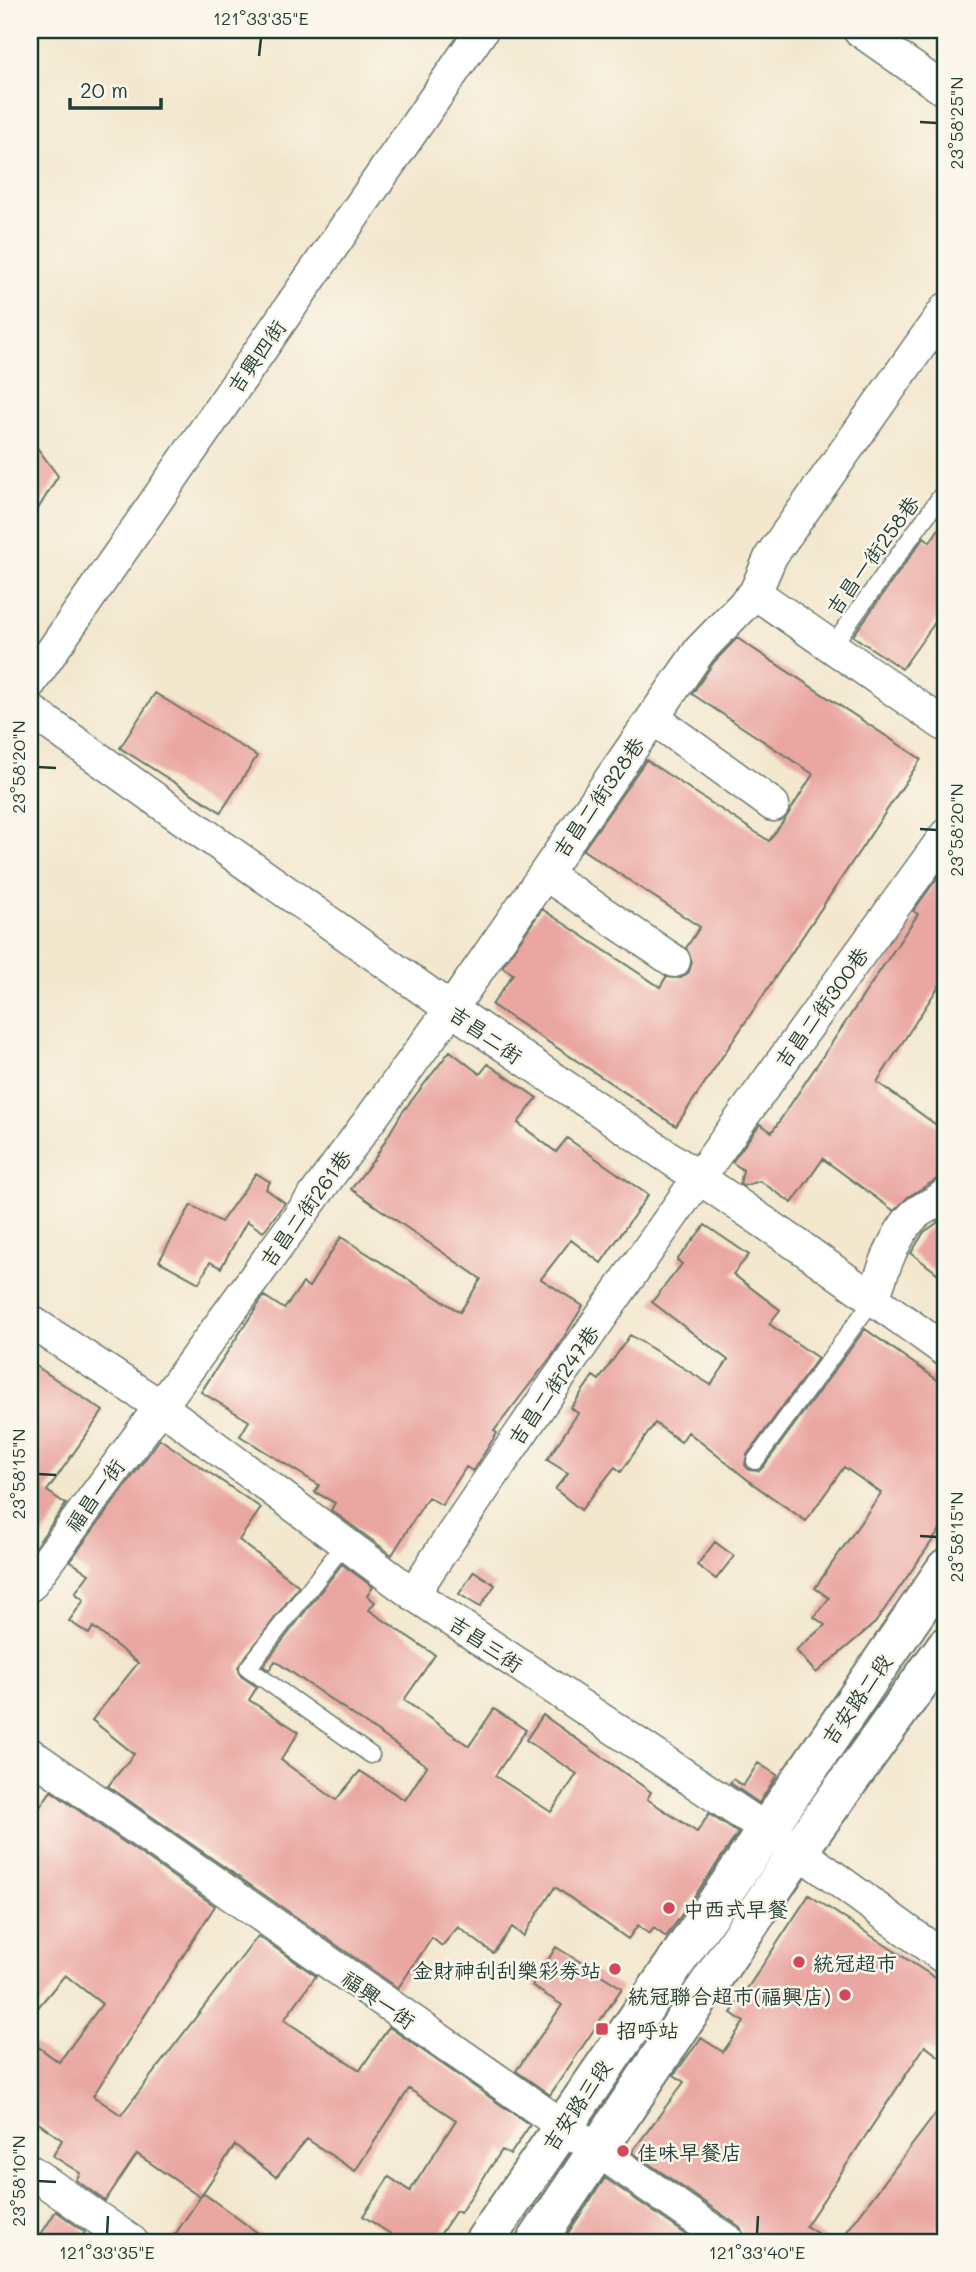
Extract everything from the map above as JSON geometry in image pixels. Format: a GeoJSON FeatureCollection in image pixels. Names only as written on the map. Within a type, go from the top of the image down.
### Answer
{"type":"FeatureCollection","features":[{"type":"Feature","properties":{"kind":"main road","name":"吉安路二段"},"geometry":{"type":"LineString","coordinates":[[766,1830],[946,1568]]}},
{"type":"Feature","properties":{"kind":"main road","name":"吉安路二段"},"geometry":{"type":"LineString","coordinates":[[798,1851],[946,1646]]}},
{"type":"Feature","properties":{"kind":"main road","name":"吉安路三段"},"geometry":{"type":"LineString","coordinates":[[484,2242],[766,1830]]}},
{"type":"Feature","properties":{"kind":"main road","name":"吉安路三段"},"geometry":{"type":"LineString","coordinates":[[536,2242],[798,1851]]}},
{"type":"Feature","properties":{"kind":"street","name":"吉興四街"},"geometry":{"type":"LineString","coordinates":[[30,683],[482,30]]}},
{"type":"Feature","properties":{"kind":"street"},"geometry":{"type":"LineString","coordinates":[[859,30],[946,91]]}},
{"type":"Feature","properties":{"kind":"street"},"geometry":{"type":"LineString","coordinates":[[946,309],[771,556],[755,593],[946,726]]}},
{"type":"Feature","properties":{"kind":"street","name":"吉昌二街328巷"},"geometry":{"type":"LineString","coordinates":[[451,1009],[700,650],[755,593]]}},
{"type":"Feature","properties":{"kind":"street","name":"吉昌二街"},"geometry":{"type":"LineString","coordinates":[[30,710],[451,1009],[696,1179],[802,1248],[946,1351]]}},
{"type":"Feature","properties":{"kind":"street"},"geometry":{"type":"LineString","coordinates":[[653,718],[773,805]]}},
{"type":"Feature","properties":{"kind":"street","name":"吉昌二街300巷"},"geometry":{"type":"LineString","coordinates":[[696,1179],[946,835]]}},
{"type":"Feature","properties":{"kind":"street"},"geometry":{"type":"LineString","coordinates":[[545,874],[674,961]]}},
{"type":"Feature","properties":{"kind":"street","name":"吉昌二街261巷"},"geometry":{"type":"LineString","coordinates":[[160,1406],[451,1009]]}},
{"type":"Feature","properties":{"kind":"street","name":"吉昌二街247巷"},"geometry":{"type":"LineString","coordinates":[[413,1594],[501,1460],[696,1179]]}},
{"type":"Feature","properties":{"kind":"street"},"geometry":{"type":"LineString","coordinates":[[873,1300],[886,1257],[894,1245],[917,1212],[936,1204],[946,1194]]}},
{"type":"Feature","properties":{"kind":"street","name":"吉昌三街"},"geometry":{"type":"LineString","coordinates":[[30,1321],[160,1406],[413,1594],[798,1851],[946,1959]]}},
{"type":"Feature","properties":{"kind":"street","name":"福昌一街"},"geometry":{"type":"LineString","coordinates":[[30,1585],[160,1406]]}},
{"type":"Feature","properties":{"kind":"street","name":"福興一街"},"geometry":{"type":"LineString","coordinates":[[30,1754],[729,2242]]}},
{"type":"Feature","properties":{"kind":"street"},"geometry":{"type":"LineString","coordinates":[[30,2171],[132,2242]]}},
{"type":"Feature","properties":{"kind":"lane","name":"吉昌一街258巷"},"geometry":{"type":"LineString","coordinates":[[833,645],[946,489]]}},
{"type":"Feature","properties":{"kind":"lane"},"geometry":{"type":"LineString","coordinates":[[755,1461],[873,1300]]}},
{"type":"Feature","properties":{"kind":"lane"},"geometry":{"type":"LineString","coordinates":[[345,1544],[248,1668],[371,1755]]}},
{"type":"Feature","properties":{"kind":"building"},"geometry":{"type":"Polygon","coordinates":[[[30,438],[58,476],[30,522],[30,438]]]}},
{"type":"Feature","properties":{"kind":"building"},"geometry":{"type":"Polygon","coordinates":[[[946,518],[946,607],[902,669],[853,636],[924,537],[930,542],[946,518]]]}},
{"type":"Feature","properties":{"kind":"building"},"geometry":{"type":"Polygon","coordinates":[[[737,638],[921,759],[676,1126],[492,1005],[513,974],[502,967],[542,909],[660,987],[666,977],[681,978],[689,972],[692,962],[686,948],[700,927],[583,850],[646,760],[769,841],[813,774],[692,694],[714,662],[737,638]]]}},
{"type":"Feature","properties":{"kind":"building"},"geometry":{"type":"Polygon","coordinates":[[[155,693],[257,756],[221,812],[120,748],[155,693]]]}},
{"type":"Feature","properties":{"kind":"building"},"geometry":{"type":"Polygon","coordinates":[[[946,866],[946,975],[877,1082],[946,1132],[946,1166],[937,1179],[908,1197],[894,1211],[823,1159],[792,1203],[760,1181],[743,1186],[740,1184],[743,1170],[732,1162],[760,1124],[772,1132],[918,914],[913,911],[946,866]]]}},
{"type":"Feature","properties":{"kind":"building"},"geometry":{"type":"Polygon","coordinates":[[[450,1051],[480,1074],[488,1064],[537,1098],[518,1123],[556,1152],[567,1138],[648,1195],[601,1263],[571,1240],[541,1279],[583,1306],[554,1353],[494,1431],[497,1433],[473,1471],[466,1467],[442,1505],[428,1497],[392,1555],[331,1510],[335,1503],[315,1492],[319,1485],[240,1436],[249,1421],[201,1392],[264,1296],[284,1309],[303,1283],[309,1287],[341,1237],[460,1312],[481,1279],[351,1189],[375,1158],[401,1114],[450,1051]]]}},
{"type":"Feature","properties":{"kind":"building"},"geometry":{"type":"Polygon","coordinates":[[[256,1173],[270,1182],[266,1189],[285,1203],[263,1232],[247,1221],[221,1268],[210,1262],[199,1283],[159,1261],[191,1205],[221,1222],[256,1173]]]}},
{"type":"Feature","properties":{"kind":"building"},"geometry":{"type":"Polygon","coordinates":[[[946,1217],[946,1280],[911,1253],[924,1232],[946,1217]]]}},
{"type":"Feature","properties":{"kind":"building"},"geometry":{"type":"Polygon","coordinates":[[[705,1225],[749,1255],[733,1274],[780,1310],[769,1324],[818,1358],[747,1455],[745,1465],[749,1470],[759,1471],[763,1467],[865,1329],[946,1386],[946,1521],[875,1623],[816,1673],[796,1650],[825,1625],[814,1617],[829,1598],[815,1588],[881,1493],[844,1467],[806,1521],[753,1484],[688,1432],[681,1442],[655,1423],[621,1472],[615,1467],[581,1510],[555,1489],[568,1473],[547,1460],[578,1413],[571,1408],[593,1376],[599,1380],[630,1335],[711,1385],[728,1360],[652,1302],[682,1264],[677,1260],[705,1225]]]}},
{"type":"Feature","properties":{"kind":"building"},"geometry":{"type":"Polygon","coordinates":[[[30,1362],[103,1411],[47,1491],[66,1504],[30,1554],[30,1362]]]}},
{"type":"Feature","properties":{"kind":"building"},"geometry":{"type":"Polygon","coordinates":[[[160,1439],[261,1508],[239,1540],[299,1586],[238,1667],[241,1676],[257,1687],[249,1700],[299,1732],[281,1760],[336,1800],[360,1771],[405,1800],[427,1766],[275,1661],[269,1670],[263,1666],[342,1564],[373,1587],[367,1596],[375,1602],[369,1610],[435,1655],[404,1700],[469,1746],[494,1709],[526,1730],[495,1776],[551,1812],[577,1774],[526,1740],[543,1715],[651,1792],[647,1799],[697,1832],[709,1814],[738,1833],[666,1937],[654,1928],[649,1934],[638,1925],[628,1939],[555,1887],[523,1936],[512,1927],[493,1953],[458,1927],[442,1946],[432,1938],[398,1988],[108,1786],[134,1754],[92,1720],[138,1663],[93,1627],[89,1634],[69,1621],[84,1600],[75,1593],[89,1574],[70,1561],[160,1439]]]}},
{"type":"Feature","properties":{"kind":"building"},"geometry":{"type":"Polygon","coordinates":[[[715,1542],[734,1556],[716,1579],[697,1565],[715,1542]]]}},
{"type":"Feature","properties":{"kind":"building"},"geometry":{"type":"Polygon","coordinates":[[[474,1571],[495,1585],[480,1607],[459,1594],[474,1571]]]}},
{"type":"Feature","properties":{"kind":"building"},"geometry":{"type":"Polygon","coordinates":[[[758,1763],[777,1775],[759,1803],[730,1783],[733,1779],[743,1786],[758,1763]]]}},
{"type":"Feature","properties":{"kind":"building"},"geometry":{"type":"Polygon","coordinates":[[[51,1791],[215,1906],[93,2096],[121,2115],[258,1936],[316,1976],[284,2020],[360,2070],[389,2027],[530,2125],[510,2155],[502,2150],[460,2213],[456,2211],[435,2242],[403,2242],[363,2216],[389,2177],[410,2191],[456,2120],[409,2089],[355,2171],[307,2139],[276,2177],[235,2145],[200,2197],[137,2154],[105,2201],[76,2180],[80,2173],[53,2156],[62,2140],[30,2117],[30,2041],[59,2062],[102,2004],[65,1975],[30,2017],[30,1821],[51,1791]]]}},
{"type":"Feature","properties":{"kind":"building"},"geometry":{"type":"Polygon","coordinates":[[[809,1895],[946,1985],[946,2062],[925,2046],[806,2226],[830,2242],[747,2242],[740,2227],[632,2152],[684,2082],[674,2075],[701,2038],[723,2052],[744,2022],[731,2013],[809,1895]]]}},
{"type":"Feature","properties":{"kind":"building"},"geometry":{"type":"Polygon","coordinates":[[[556,1947],[622,1988],[550,2095],[516,2071],[562,2005],[532,1986],[556,1947]]]}},
{"type":"Feature","properties":{"kind":"building"},"geometry":{"type":"Polygon","coordinates":[[[946,2100],[946,2217],[929,2242],[839,2242],[946,2100]]]}},
{"type":"Feature","properties":{"kind":"building"},"geometry":{"type":"Polygon","coordinates":[[[605,2178],[697,2242],[562,2242],[605,2178]]]}},
{"type":"Feature","properties":{"kind":"building"},"geometry":{"type":"Polygon","coordinates":[[[203,2193],[270,2242],[170,2242],[203,2193]]]}},
{"type":"Feature","properties":{"kind":"building"},"geometry":{"type":"Polygon","coordinates":[[[56,2211],[85,2232],[78,2242],[36,2242],[56,2211]]]}},
{"type":"Feature","properties":{"kind":"place","name":"中西式早餐"},"geometry":{"type":"Point","coordinates":[669,1908]}},
{"type":"Feature","properties":{"kind":"place","name":"統冠超市"},"geometry":{"type":"Point","coordinates":[799,1962]}},
{"type":"Feature","properties":{"kind":"place","name":"金財神刮刮樂彩券站"},"geometry":{"type":"Point","coordinates":[615,1969]}},
{"type":"Feature","properties":{"kind":"place","name":"統冠聯合超市(福興店)"},"geometry":{"type":"Point","coordinates":[845,1995]}},
{"type":"Feature","properties":{"kind":"place","name":"招呼站"},"geometry":{"type":"Point","coordinates":[602,2029]}},
{"type":"Feature","properties":{"kind":"place","name":"佳味早餐店"},"geometry":{"type":"Point","coordinates":[623,2151]}}]}
